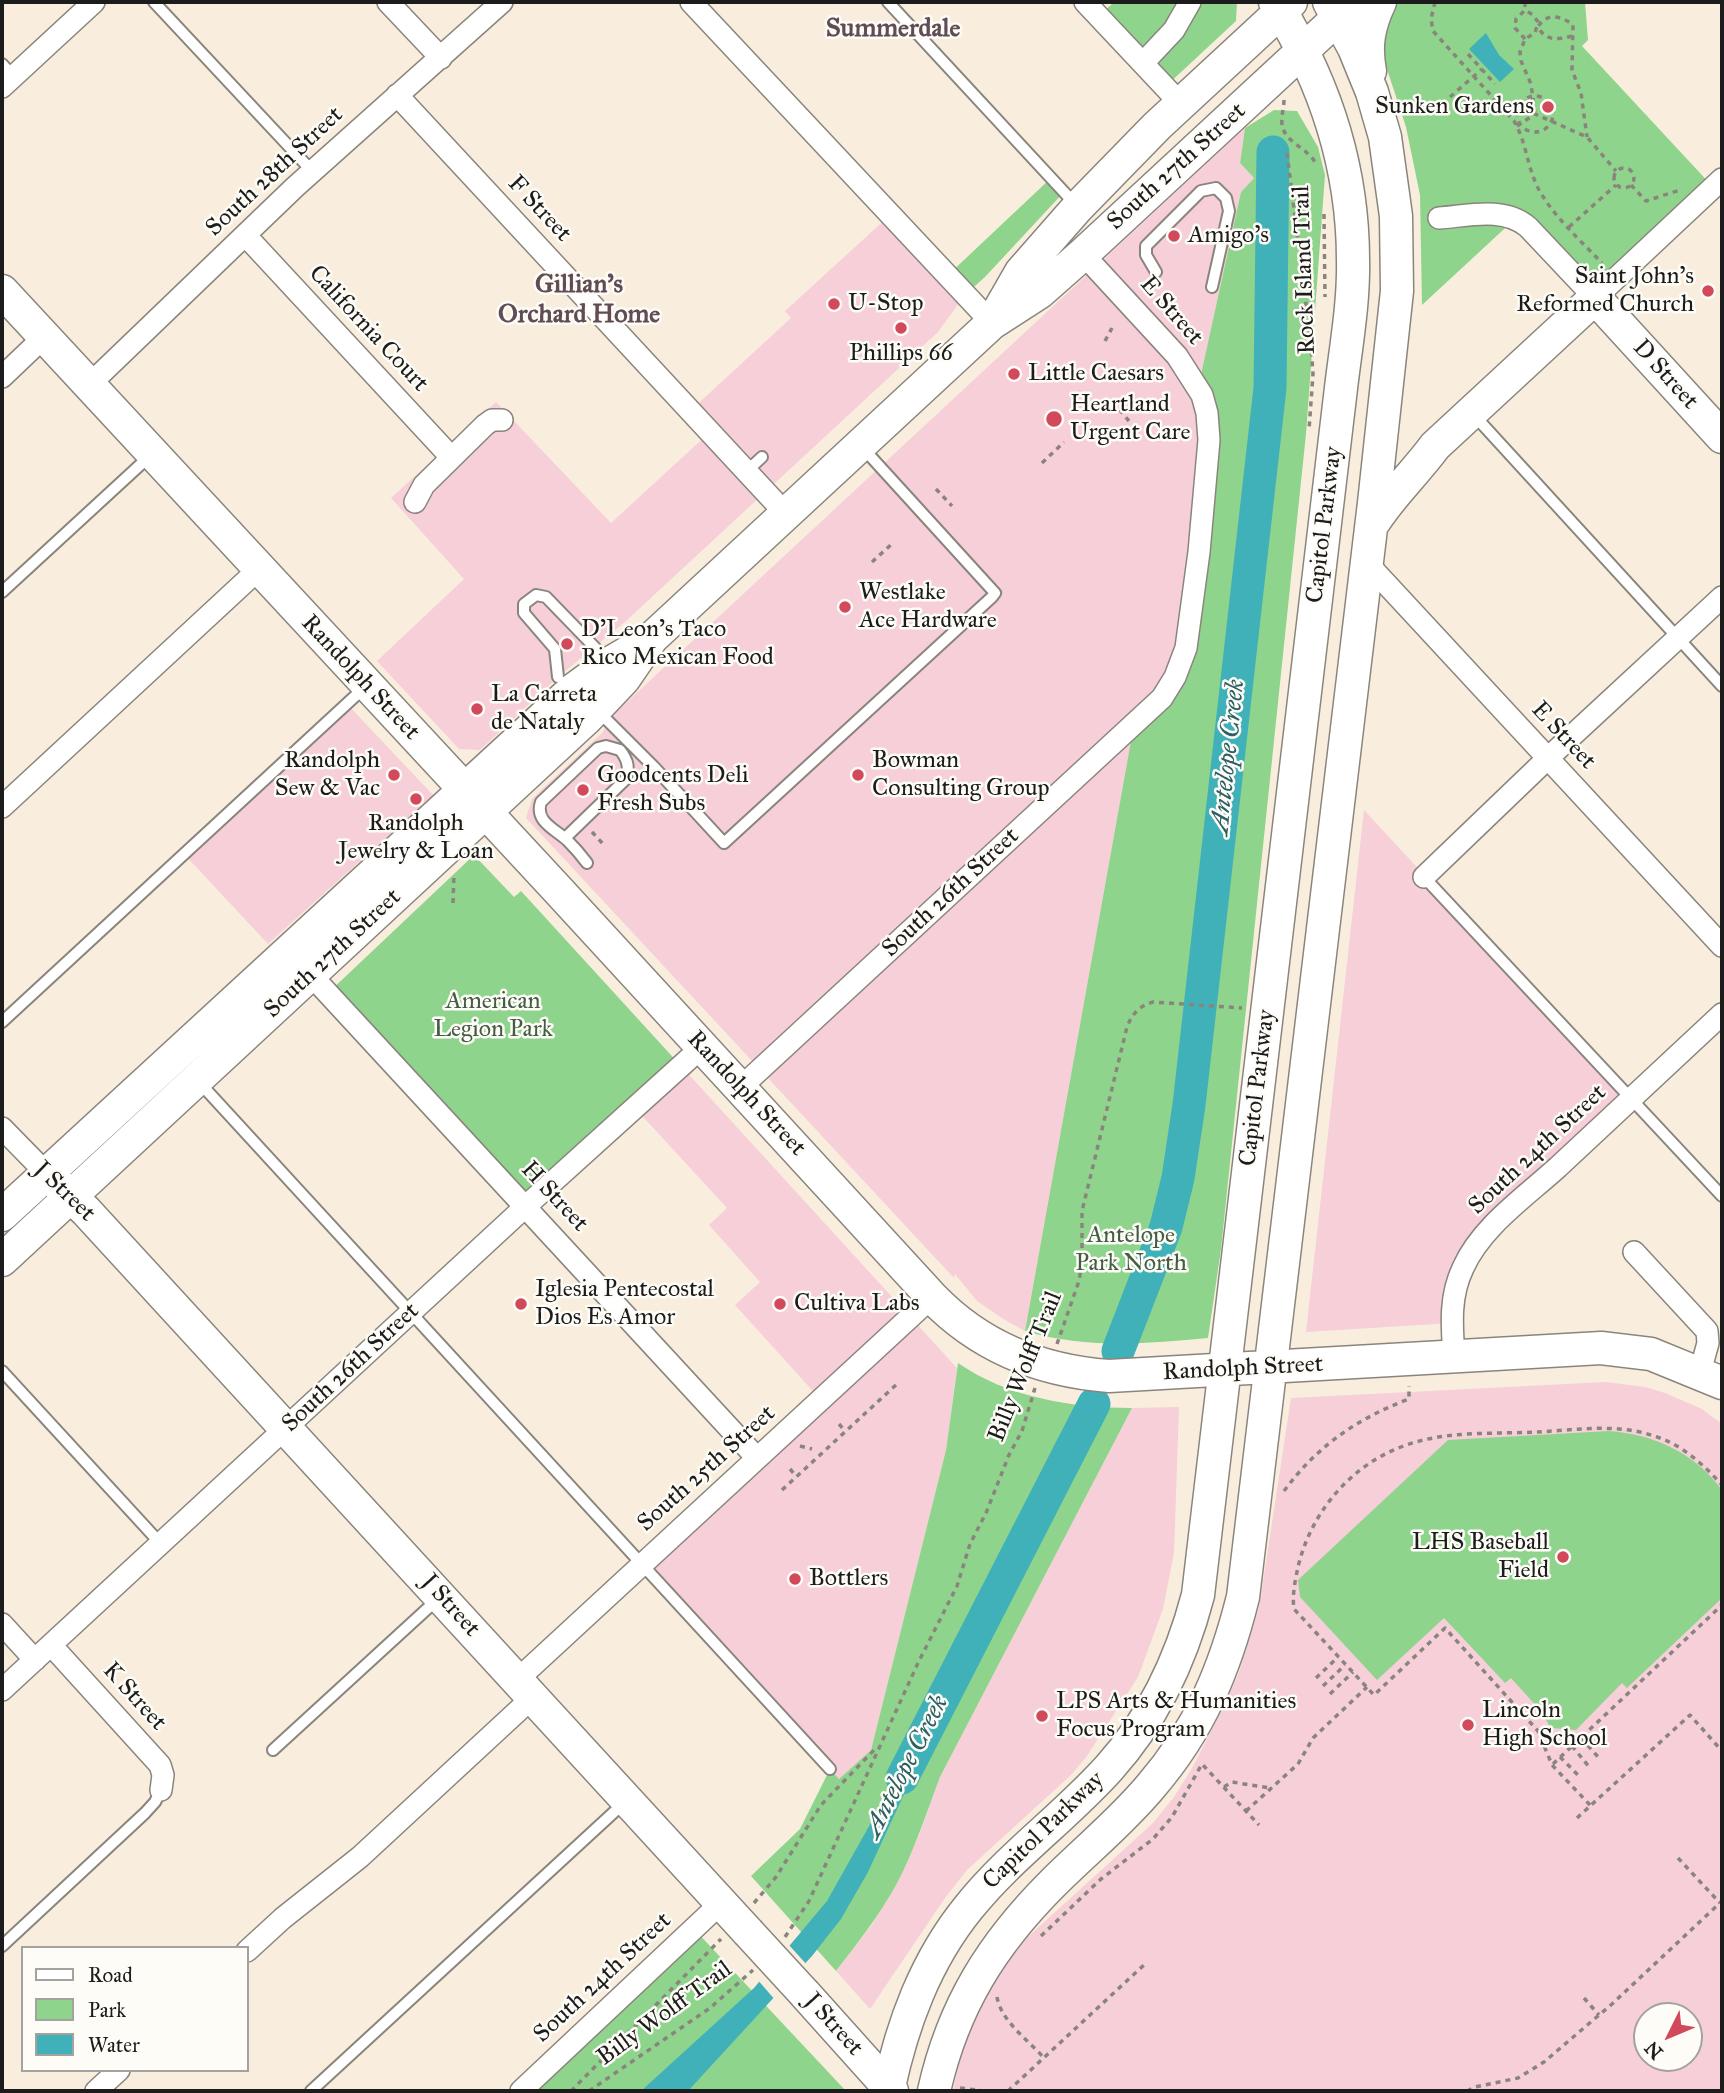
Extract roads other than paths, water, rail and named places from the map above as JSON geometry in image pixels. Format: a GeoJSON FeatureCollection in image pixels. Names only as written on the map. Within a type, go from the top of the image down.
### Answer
{"type":"FeatureCollection","features":[{"type":"Feature","properties":{"kind":"main road"},"geometry":{"type":"LineString","coordinates":[[1380,2],[1370,25],[1367,44],[1385,137]]}},
{"type":"Feature","properties":{"kind":"main road","name":"South 27th Street"},"geometry":{"type":"LineString","coordinates":[[992,323],[1021,272],[1079,207],[1180,103],[1282,5]]}},
{"type":"Feature","properties":{"kind":"main road","name":"Capitol Parkway"},"geometry":{"type":"LineString","coordinates":[[890,2090],[898,2047],[920,1987],[958,1922],[1007,1865],[1108,1770],[1134,1738],[1175,1667],[1198,1595],[1225,1370],[1329,394],[1353,263],[1350,202],[1342,155],[1328,110],[1304,50],[1282,5]]}},
{"type":"Feature","properties":{"kind":"main road","name":"South 27th Street"},"geometry":{"type":"LineString","coordinates":[[2,1216],[463,790],[578,694],[610,663],[652,638],[992,323],[1041,292],[1304,50],[1341,7]]}},
{"type":"Feature","properties":{"kind":"main road","name":"Capitol Parkway"},"geometry":{"type":"LineString","coordinates":[[945,2090],[957,2018],[989,1956],[1035,1900],[1126,1814],[1181,1747],[1216,1684],[1230,1647],[1242,1597],[1372,526],[1394,327],[1398,265],[1396,216],[1385,137],[1372,92],[1341,7]]}},
{"type":"Feature","properties":{"kind":"main road","name":"Randolph Street"},"geometry":{"type":"LineString","coordinates":[[2,292],[946,1312],[977,1335],[999,1348],[1045,1366],[1080,1374],[1109,1376],[1601,1348],[1651,1354],[1711,1378]]}},
{"type":"Feature","properties":{"kind":"main road"},"geometry":{"type":"LineString","coordinates":[[1372,526],[1398,489],[1435,446],[1595,298]]}},
{"type":"Feature","properties":{"kind":"main road","name":"D Street"},"geometry":{"type":"LineString","coordinates":[[1595,298],[1722,437]]}},
{"type":"Feature","properties":{"kind":"main road"},"geometry":{"type":"LineString","coordinates":[[1329,394],[1339,517],[1348,542],[1366,562]]}},
{"type":"Feature","properties":{"kind":"main road"},"geometry":{"type":"LineString","coordinates":[[1382,430],[1395,444],[1409,451],[1421,452],[1435,446]]}},
{"type":"Feature","properties":{"kind":"main road","name":"South 27th Street"},"geometry":{"type":"LineString","coordinates":[[2,1259],[485,813],[578,694],[624,679],[652,638]]}},
{"type":"Feature","properties":{"kind":"main road","name":"J Street"},"geometry":{"type":"LineString","coordinates":[[47,1174],[441,1596],[627,1800],[740,1914],[805,1994],[890,2090]]}},
{"type":"Feature","properties":{"kind":"street"},"geometry":{"type":"LineString","coordinates":[[5,76],[94,2]]}},
{"type":"Feature","properties":{"kind":"street"},"geometry":{"type":"LineString","coordinates":[[388,2],[441,58]]}},
{"type":"Feature","properties":{"kind":"street","name":"South 28th Street"},"geometry":{"type":"LineString","coordinates":[[89,385],[312,171],[502,2]]}},
{"type":"Feature","properties":{"kind":"street"},"geometry":{"type":"LineString","coordinates":[[691,2],[992,323]]}},
{"type":"Feature","properties":{"kind":"street"},"geometry":{"type":"LineString","coordinates":[[1085,2],[1180,103]]}},
{"type":"Feature","properties":{"kind":"street"},"geometry":{"type":"LineString","coordinates":[[1143,63],[1174,30],[1190,2]]}},
{"type":"Feature","properties":{"kind":"street","name":"F Street"},"geometry":{"type":"LineString","coordinates":[[397,95],[754,464],[786,514]]}},
{"type":"Feature","properties":{"kind":"street"},"geometry":{"type":"LineString","coordinates":[[1595,298],[1719,188]]}},
{"type":"Feature","properties":{"kind":"street","name":"D Street"},"geometry":{"type":"LineString","coordinates":[[1439,218],[1496,214],[1516,218],[1528,227],[1595,298]]}},
{"type":"Feature","properties":{"kind":"street","name":"California Court"},"geometry":{"type":"LineString","coordinates":[[246,236],[452,457]]}},
{"type":"Feature","properties":{"kind":"street","name":"E Street"},"geometry":{"type":"LineString","coordinates":[[1083,254],[1177,356],[1202,395],[1207,413],[1209,440],[1188,637],[1181,664],[1162,698]]}},
{"type":"Feature","properties":{"kind":"street"},"geometry":{"type":"LineString","coordinates":[[2,377],[44,337]]}},
{"type":"Feature","properties":{"kind":"street"},"geometry":{"type":"LineString","coordinates":[[415,502],[424,485],[485,425],[502,420]]}},
{"type":"Feature","properties":{"kind":"street","name":"E Street"},"geometry":{"type":"LineString","coordinates":[[1366,562],[1722,946]]}},
{"type":"Feature","properties":{"kind":"street"},"geometry":{"type":"LineString","coordinates":[[2,807],[259,569]]}},
{"type":"Feature","properties":{"kind":"street"},"geometry":{"type":"LineString","coordinates":[[1424,877],[1722,597]]}},
{"type":"Feature","properties":{"kind":"street","name":"South 26th Street"},"geometry":{"type":"LineString","coordinates":[[740,1088],[1162,698]]}},
{"type":"Feature","properties":{"kind":"street","name":"H Street"},"geometry":{"type":"LineString","coordinates":[[310,974],[757,1458]]}},
{"type":"Feature","properties":{"kind":"street","name":"South 24th Street"},"geometry":{"type":"LineString","coordinates":[[1454,1357],[1451,1314],[1454,1292],[1472,1249],[1722,1014]]}},
{"type":"Feature","properties":{"kind":"street","name":"South 26th Street"},"geometry":{"type":"LineString","coordinates":[[2,1690],[702,1047]]}},
{"type":"Feature","properties":{"kind":"street","name":"J Street"},"geometry":{"type":"LineString","coordinates":[[2,1128],[47,1174]]}},
{"type":"Feature","properties":{"kind":"street"},"geometry":{"type":"LineString","coordinates":[[1634,1252],[1707,1331],[1711,1378]]}},
{"type":"Feature","properties":{"kind":"street","name":"South 25th Street"},"geometry":{"type":"LineString","coordinates":[[248,1950],[360,1857],[642,1564],[932,1297]]}},
{"type":"Feature","properties":{"kind":"street"},"geometry":{"type":"LineString","coordinates":[[2,1624],[35,1660]]}},
{"type":"Feature","properties":{"kind":"street","name":"K Street"},"geometry":{"type":"LineString","coordinates":[[51,1645],[160,1765],[163,1775],[161,1790]]}},
{"type":"Feature","properties":{"kind":"street","name":"South 24th Street"},"geometry":{"type":"LineString","coordinates":[[521,2091],[740,1914]]}},
{"type":"Feature","properties":{"kind":"street"},"geometry":{"type":"LineString","coordinates":[[96,2091],[117,2072]]}},
{"type":"Feature","properties":{"kind":"lane"},"geometry":{"type":"LineString","coordinates":[[154,2],[312,171]]}},
{"type":"Feature","properties":{"kind":"lane"},"geometry":{"type":"LineString","coordinates":[[888,2],[1079,207]]}},
{"type":"Feature","properties":{"kind":"lane"},"geometry":{"type":"LineString","coordinates":[[1156,272],[1146,256],[1146,246],[1201,191],[1216,188],[1226,198],[1229,211],[1212,287]]}},
{"type":"Feature","properties":{"kind":"lane"},"geometry":{"type":"LineString","coordinates":[[1471,412],[1722,686]]}},
{"type":"Feature","properties":{"kind":"lane"},"geometry":{"type":"LineString","coordinates":[[610,663],[546,597],[536,595],[524,604],[524,613],[555,649],[578,694],[654,767],[724,844],[995,593],[860,445]]}},
{"type":"Feature","properties":{"kind":"lane"},"geometry":{"type":"LineString","coordinates":[[2,592],[152,454]]}},
{"type":"Feature","properties":{"kind":"lane"},"geometry":{"type":"LineString","coordinates":[[2,1022],[367,685]]}},
{"type":"Feature","properties":{"kind":"lane"},"geometry":{"type":"LineString","coordinates":[[565,838],[625,780],[628,763],[620,750],[613,746],[598,748],[541,802],[538,808],[543,819],[565,838],[587,863]]}},
{"type":"Feature","properties":{"kind":"lane"},"geometry":{"type":"LineString","coordinates":[[1424,877],[1722,1196]]}},
{"type":"Feature","properties":{"kind":"lane"},"geometry":{"type":"LineString","coordinates":[[197,1079],[830,1769]]}},
{"type":"Feature","properties":{"kind":"lane"},"geometry":{"type":"LineString","coordinates":[[2,1371],[161,1544]]}},
{"type":"Feature","properties":{"kind":"lane"},"geometry":{"type":"LineString","coordinates":[[273,1750],[441,1596]]}},
{"type":"Feature","properties":{"kind":"lane"},"geometry":{"type":"LineString","coordinates":[[2,1946],[145,1813],[161,1790]]}},
{"type":"Feature","properties":{"kind":"lane"},"geometry":{"type":"LineString","coordinates":[[311,2091],[627,1800]]}},
{"type":"Feature","properties":{"kind":"water"},"geometry":{"type":"Polygon","coordinates":[[[1486,33],[1499,55],[1514,69],[1500,82],[1469,49],[1486,33]]]}},
{"type":"Feature","properties":{"kind":"water"},"geometry":{"type":"Polygon","coordinates":[[[923,1738],[906,1790],[868,1872],[841,1919],[812,1956],[688,2091],[641,2091],[754,1988],[827,1901],[923,1738]]]}},
{"type":"Feature","properties":{"kind":"waterway","name":"Antelope Creek"},"geometry":{"type":"LineString","coordinates":[[1118,1351],[1166,1227],[1178,1178],[1189,1105],[1270,388],[1273,152]]}},
{"type":"Feature","properties":{"kind":"waterway","name":"Antelope Creek"},"geometry":{"type":"LineString","coordinates":[[902,1778],[1094,1404]]}},
{"type":"Feature","properties":{"kind":"place","name":"Sunken Gardens"},"geometry":{"type":"Point","coordinates":[1548,107]}},
{"type":"Feature","properties":{"kind":"place","name":"Amigo's"},"geometry":{"type":"Point","coordinates":[1174,236]}},
{"type":"Feature","properties":{"kind":"place","name":"Saint John's Reformed Church"},"geometry":{"type":"Point","coordinates":[1708,291]}},
{"type":"Feature","properties":{"kind":"place","name":"U-Stop"},"geometry":{"type":"Point","coordinates":[834,304]}},
{"type":"Feature","properties":{"kind":"place","name":"Phillips 66"},"geometry":{"type":"Point","coordinates":[901,328]}},
{"type":"Feature","properties":{"kind":"place","name":"Little Caesars"},"geometry":{"type":"Point","coordinates":[1014,374]}},
{"type":"Feature","properties":{"kind":"place","name":"Heartland Urgent Care"},"geometry":{"type":"Point","coordinates":[1054,419]}},
{"type":"Feature","properties":{"kind":"place","name":"Westlake Ace Hardware"},"geometry":{"type":"Point","coordinates":[845,607]}},
{"type":"Feature","properties":{"kind":"place","name":"D'Leon's Taco Rico Mexican Food"},"geometry":{"type":"Point","coordinates":[567,644]}},
{"type":"Feature","properties":{"kind":"place","name":"La Carreta de Nataly"},"geometry":{"type":"Point","coordinates":[477,709]}},
{"type":"Feature","properties":{"kind":"place","name":"Randolph Sew & Vac"},"geometry":{"type":"Point","coordinates":[394,775]}},
{"type":"Feature","properties":{"kind":"place","name":"Bowman Consulting Group"},"geometry":{"type":"Point","coordinates":[858,775]}},
{"type":"Feature","properties":{"kind":"place","name":"Goodcents Deli Fresh Subs"},"geometry":{"type":"Point","coordinates":[583,790]}},
{"type":"Feature","properties":{"kind":"place","name":"Randolph Jewelry & Loan"},"geometry":{"type":"Point","coordinates":[416,799]}},
{"type":"Feature","properties":{"kind":"place","name":"Iglesia Pentecostal Dios Es Amor"},"geometry":{"type":"Point","coordinates":[521,1304]}},
{"type":"Feature","properties":{"kind":"place","name":"Cultiva Labs"},"geometry":{"type":"Point","coordinates":[780,1304]}},
{"type":"Feature","properties":{"kind":"place","name":"LHS Baseball Field"},"geometry":{"type":"Point","coordinates":[1563,1557]}},
{"type":"Feature","properties":{"kind":"place","name":"Bottlers"},"geometry":{"type":"Point","coordinates":[795,1579]}},
{"type":"Feature","properties":{"kind":"place","name":"LPS Arts & Humanities Focus Program"},"geometry":{"type":"Point","coordinates":[1042,1716]}},
{"type":"Feature","properties":{"kind":"place","name":"Lincoln High School"},"geometry":{"type":"Point","coordinates":[1468,1725]}},
{"type":"Feature","properties":{"kind":"district","name":"Summerdale"},"geometry":{"type":"Point","coordinates":[893,30]}},
{"type":"Feature","properties":{"kind":"district","name":"Gillian's Orchard Home"},"geometry":{"type":"Point","coordinates":[579,301]}},
{"type":"Feature","properties":{"kind":"park label","name":"American Legion Park"},"geometry":{"type":"Point","coordinates":[493,1016]}},
{"type":"Feature","properties":{"kind":"park label","name":"Antelope Park North"},"geometry":{"type":"Point","coordinates":[1131,1250]}}]}
